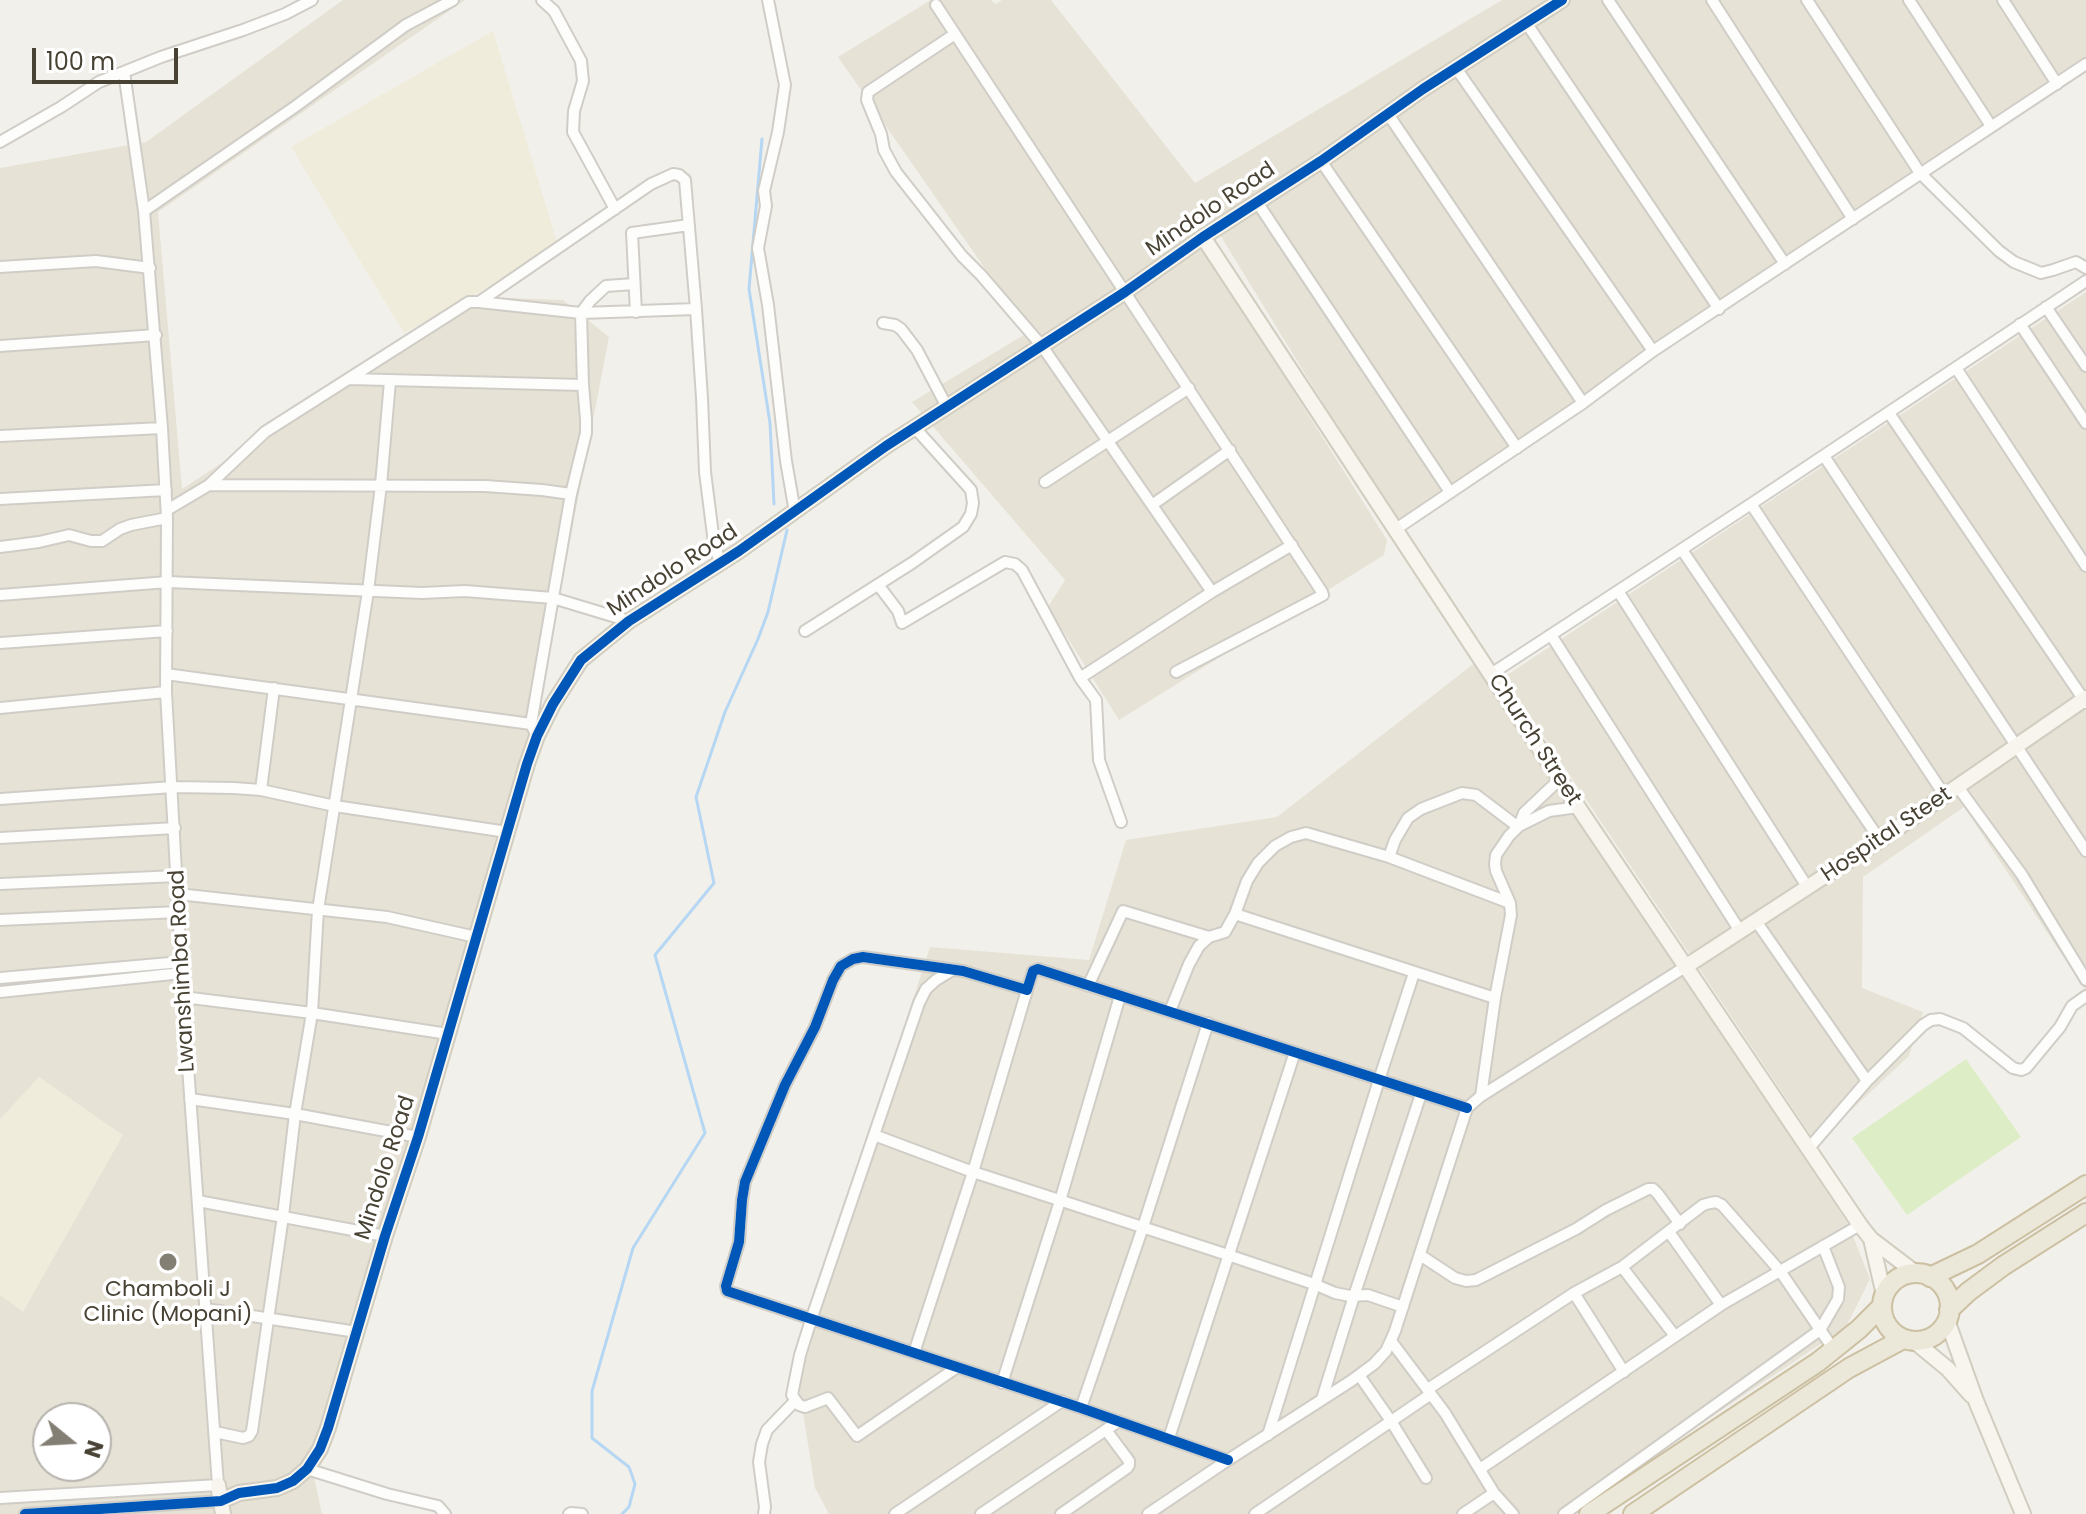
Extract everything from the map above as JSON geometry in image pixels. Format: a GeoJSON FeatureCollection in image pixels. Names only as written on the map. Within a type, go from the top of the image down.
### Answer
{"type":"FeatureCollection","features":[{"type":"Feature","properties":{"kind":"highway"},"geometry":{"type":"LineString","coordinates":[[1589,1514],[1834,1350],[1883,1300],[1898,1279],[1907,1275],[1924,1275],[1978,1254],[2086,1185]]}},
{"type":"Feature","properties":{"kind":"highway"},"geometry":{"type":"LineString","coordinates":[[1883,1300],[1883,1317],[1894,1334],[1908,1340],[1924,1340],[1934,1336],[1968,1292],[2086,1213]]}},
{"type":"Feature","properties":{"kind":"highway"},"geometry":{"type":"LineString","coordinates":[[1924,1275],[1938,1282],[1945,1290],[1949,1300],[1948,1315]]}},
{"type":"Feature","properties":{"kind":"highway"},"geometry":{"type":"LineString","coordinates":[[1633,1514],[1849,1368],[1908,1340]]}},
{"type":"Feature","properties":{"kind":"street"},"geometry":{"type":"LineString","coordinates":[[0,142],[99,82],[285,14],[312,0]]}},
{"type":"Feature","properties":{"kind":"street"},"geometry":{"type":"LineString","coordinates":[[144,211],[406,25],[453,0]]}},
{"type":"Feature","properties":{"kind":"street"},"geometry":{"type":"LineString","coordinates":[[542,0],[554,11],[581,61],[583,81],[574,111],[573,132],[615,209]]}},
{"type":"Feature","properties":{"kind":"street"},"geometry":{"type":"LineString","coordinates":[[768,0],[785,85],[764,191],[766,206],[758,248],[795,512]]}},
{"type":"Feature","properties":{"kind":"street","name":"Mindolo Road"},"geometry":{"type":"LineString","coordinates":[[307,1469],[320,1449],[328,1428],[418,1137],[527,764],[534,730],[581,660],[629,621],[795,512],[858,465],[1125,292],[1562,0]]}},
{"type":"Feature","properties":{"kind":"street"},"geometry":{"type":"LineString","coordinates":[[1608,0],[1785,264]]}},
{"type":"Feature","properties":{"kind":"street"},"geometry":{"type":"LineString","coordinates":[[1712,0],[1853,219]]}},
{"type":"Feature","properties":{"kind":"street"},"geometry":{"type":"LineString","coordinates":[[1807,0],[1920,173],[2014,262],[2041,273],[2076,262],[2086,268]]}},
{"type":"Feature","properties":{"kind":"street"},"geometry":{"type":"LineString","coordinates":[[1909,0],[1991,126]]}},
{"type":"Feature","properties":{"kind":"street"},"geometry":{"type":"LineString","coordinates":[[2003,0],[2057,84]]}},
{"type":"Feature","properties":{"kind":"street"},"geometry":{"type":"LineString","coordinates":[[936,5],[1323,595],[1176,672]]}},
{"type":"Feature","properties":{"kind":"street"},"geometry":{"type":"LineString","coordinates":[[1527,24],[1719,309]]}},
{"type":"Feature","properties":{"kind":"street"},"geometry":{"type":"LineString","coordinates":[[955,34],[868,92],[867,100],[884,150],[896,172],[962,256],[1042,346],[1212,592]]}},
{"type":"Feature","properties":{"kind":"street"},"geometry":{"type":"LineString","coordinates":[[1396,529],[1583,403],[1653,351],[2086,64]]}},
{"type":"Feature","properties":{"kind":"street"},"geometry":{"type":"LineString","coordinates":[[1456,68],[1653,351]]}},
{"type":"Feature","properties":{"kind":"street","name":"Lwanshimba Road"},"geometry":{"type":"LineString","coordinates":[[124,72],[144,211],[156,335],[167,514],[166,692],[183,997],[222,1508]]}},
{"type":"Feature","properties":{"kind":"street"},"geometry":{"type":"LineString","coordinates":[[1388,114],[1583,403]]}},
{"type":"Feature","properties":{"kind":"street"},"geometry":{"type":"LineString","coordinates":[[1321,161],[1517,448]]}},
{"type":"Feature","properties":{"kind":"street"},"geometry":{"type":"LineString","coordinates":[[479,302],[651,184],[673,174],[685,180],[705,472],[714,543],[720,563]]}},
{"type":"Feature","properties":{"kind":"street"},"geometry":{"type":"LineString","coordinates":[[1257,202],[1450,492]]}},
{"type":"Feature","properties":{"kind":"street"},"geometry":{"type":"LineString","coordinates":[[636,312],[632,233],[689,225]]}},
{"type":"Feature","properties":{"kind":"street","name":"Church Street"},"geometry":{"type":"LineString","coordinates":[[1203,237],[1578,807],[1871,1239]]}},
{"type":"Feature","properties":{"kind":"street"},"geometry":{"type":"LineString","coordinates":[[0,267],[96,261],[150,268]]}},
{"type":"Feature","properties":{"kind":"street"},"geometry":{"type":"LineString","coordinates":[[1491,674],[2086,281]]}},
{"type":"Feature","properties":{"kind":"street"},"geometry":{"type":"LineString","coordinates":[[166,674],[359,700],[534,730],[571,494],[586,433],[581,313],[606,286],[634,284]]}},
{"type":"Feature","properties":{"kind":"street"},"geometry":{"type":"LineString","coordinates":[[0,547],[69,535],[102,541],[120,529],[167,514],[209,485],[265,432],[469,302],[581,313],[696,309]]}},
{"type":"Feature","properties":{"kind":"street"},"geometry":{"type":"LineString","coordinates":[[2046,307],[2086,366]]}},
{"type":"Feature","properties":{"kind":"street"},"geometry":{"type":"LineString","coordinates":[[883,323],[901,329],[917,350],[947,407]]}},
{"type":"Feature","properties":{"kind":"street"},"geometry":{"type":"LineString","coordinates":[[2020,324],[2086,423]]}},
{"type":"Feature","properties":{"kind":"street"},"geometry":{"type":"LineString","coordinates":[[0,346],[156,335]]}},
{"type":"Feature","properties":{"kind":"street"},"geometry":{"type":"LineString","coordinates":[[1956,368],[2086,566]]}},
{"type":"Feature","properties":{"kind":"street"},"geometry":{"type":"LineString","coordinates":[[347,379],[583,385]]}},
{"type":"Feature","properties":{"kind":"street"},"geometry":{"type":"LineString","coordinates":[[215,1432],[243,1438],[252,1431],[295,1114],[312,1013],[318,910],[368,591],[390,381]]}},
{"type":"Feature","properties":{"kind":"street"},"geometry":{"type":"LineString","coordinates":[[1045,482],[1189,388]]}},
{"type":"Feature","properties":{"kind":"street"},"geometry":{"type":"LineString","coordinates":[[1889,413],[2085,700]]}},
{"type":"Feature","properties":{"kind":"street"},"geometry":{"type":"LineString","coordinates":[[0,436],[162,428]]}},
{"type":"Feature","properties":{"kind":"street"},"geometry":{"type":"LineString","coordinates":[[805,631],[879,586],[963,527],[971,514],[971,490],[915,428]]}},
{"type":"Feature","properties":{"kind":"street"},"geometry":{"type":"LineString","coordinates":[[1152,505],[1230,450]]}},
{"type":"Feature","properties":{"kind":"street"},"geometry":{"type":"LineString","coordinates":[[1824,456],[2086,851]]}},
{"type":"Feature","properties":{"kind":"street"},"geometry":{"type":"LineString","coordinates":[[209,485],[485,486],[571,494]]}},
{"type":"Feature","properties":{"kind":"street"},"geometry":{"type":"LineString","coordinates":[[0,499],[166,490]]}},
{"type":"Feature","properties":{"kind":"street"},"geometry":{"type":"LineString","coordinates":[[1751,504],[1952,792],[2022,875],[2086,980]]}},
{"type":"Feature","properties":{"kind":"street"},"geometry":{"type":"LineString","coordinates":[[1080,678],[1212,592],[1292,545]]}},
{"type":"Feature","properties":{"kind":"street"},"geometry":{"type":"LineString","coordinates":[[1682,550],[1880,840]]}},
{"type":"Feature","properties":{"kind":"street"},"geometry":{"type":"LineString","coordinates":[[879,586],[898,611],[902,623],[1005,562],[1015,564],[1022,570],[1080,678],[1096,700],[1099,760],[1121,822]]}},
{"type":"Feature","properties":{"kind":"street"},"geometry":{"type":"LineString","coordinates":[[0,595],[168,582],[422,593],[465,591],[553,598],[629,621]]}},
{"type":"Feature","properties":{"kind":"street"},"geometry":{"type":"LineString","coordinates":[[1618,591],[1808,888]]}},
{"type":"Feature","properties":{"kind":"street"},"geometry":{"type":"LineString","coordinates":[[0,643],[167,631]]}},
{"type":"Feature","properties":{"kind":"street"},"geometry":{"type":"LineString","coordinates":[[1551,635],[1740,931]]}},
{"type":"Feature","properties":{"kind":"street"},"geometry":{"type":"LineString","coordinates":[[261,790],[274,688]]}},
{"type":"Feature","properties":{"kind":"street"},"geometry":{"type":"LineString","coordinates":[[0,708],[166,692]]}},
{"type":"Feature","properties":{"kind":"street","name":"Hospital Steet"},"geometry":{"type":"LineString","coordinates":[[1685,967],[1952,792],[2085,700]]}},
{"type":"Feature","properties":{"kind":"street"},"geometry":{"type":"LineString","coordinates":[[1481,1096],[1511,915],[1510,903],[1495,864],[1496,855],[1524,813],[1560,779]]}},
{"type":"Feature","properties":{"kind":"street"},"geometry":{"type":"LineString","coordinates":[[0,799],[173,787],[234,788],[507,832]]}},
{"type":"Feature","properties":{"kind":"street"},"geometry":{"type":"LineString","coordinates":[[1389,857],[1408,818],[1421,809],[1462,793],[1476,795],[1518,826]]}},
{"type":"Feature","properties":{"kind":"street"},"geometry":{"type":"LineString","coordinates":[[1518,826],[1549,811],[1578,807]]}},
{"type":"Feature","properties":{"kind":"street"},"geometry":{"type":"LineString","coordinates":[[0,838],[175,828]]}},
{"type":"Feature","properties":{"kind":"street"},"geometry":{"type":"LineString","coordinates":[[1170,1011],[1199,946],[1209,937],[1225,932],[1258,863],[1275,846],[1291,837],[1306,833],[1389,857],[1510,903]]}},
{"type":"Feature","properties":{"kind":"street"},"geometry":{"type":"LineString","coordinates":[[0,884],[177,876]]}},
{"type":"Feature","properties":{"kind":"street"},"geometry":{"type":"LineString","coordinates":[[178,894],[411,921],[476,937]]}},
{"type":"Feature","properties":{"kind":"street"},"geometry":{"type":"LineString","coordinates":[[1088,986],[1123,911],[1209,937]]}},
{"type":"Feature","properties":{"kind":"street"},"geometry":{"type":"LineString","coordinates":[[0,920],[179,912]]}},
{"type":"Feature","properties":{"kind":"street"},"geometry":{"type":"LineString","coordinates":[[1235,914],[1495,998]]}},
{"type":"Feature","properties":{"kind":"street"},"geometry":{"type":"LineString","coordinates":[[1756,921],[1867,1081]]}},
{"type":"Feature","properties":{"kind":"street"},"geometry":{"type":"LineString","coordinates":[[1027,990],[963,971],[863,957],[841,966],[768,1123],[743,1191],[739,1242],[726,1289],[1228,1460]]}},
{"type":"Feature","properties":{"kind":"street"},"geometry":{"type":"LineString","coordinates":[[1148,1514],[1165,1509],[1228,1460],[1374,1364],[1391,1341],[1467,1108],[1481,1096],[1685,967]]}},
{"type":"Feature","properties":{"kind":"street"},"geometry":{"type":"LineString","coordinates":[[0,978],[182,968]]}},
{"type":"Feature","properties":{"kind":"street"},"geometry":{"type":"LineString","coordinates":[[0,992],[182,968]]}},
{"type":"Feature","properties":{"kind":"street"},"geometry":{"type":"LineString","coordinates":[[914,1353],[1035,969],[1467,1108]]}},
{"type":"Feature","properties":{"kind":"street"},"geometry":{"type":"LineString","coordinates":[[951,971],[926,989],[919,1003],[800,1355],[793,1387],[795,1401],[805,1407],[828,1398],[857,1436],[956,1368]]}},
{"type":"Feature","properties":{"kind":"street"},"geometry":{"type":"LineString","coordinates":[[1268,1435],[1414,973]]}},
{"type":"Feature","properties":{"kind":"street"},"geometry":{"type":"LineString","coordinates":[[1002,1383],[1120,996]]}},
{"type":"Feature","properties":{"kind":"street"},"geometry":{"type":"LineString","coordinates":[[1809,1148],[1867,1081],[1931,1020],[1940,1019],[1963,1028],[2013,1068],[2021,1070],[2060,1027],[2072,1006],[2086,996]]}},
{"type":"Feature","properties":{"kind":"street"},"geometry":{"type":"LineString","coordinates":[[183,997],[448,1034]]}},
{"type":"Feature","properties":{"kind":"street"},"geometry":{"type":"LineString","coordinates":[[1081,1408],[1208,1023]]}},
{"type":"Feature","properties":{"kind":"street"},"geometry":{"type":"LineString","coordinates":[[1169,1438],[1295,1052]]}},
{"type":"Feature","properties":{"kind":"street"},"geometry":{"type":"LineString","coordinates":[[1322,1399],[1421,1094]]}},
{"type":"Feature","properties":{"kind":"street"},"geometry":{"type":"LineString","coordinates":[[190,1099],[295,1114],[418,1137]]}},
{"type":"Feature","properties":{"kind":"street"},"geometry":{"type":"LineString","coordinates":[[874,1135],[973,1172],[1335,1293],[1368,1295],[1403,1307]]}},
{"type":"Feature","properties":{"kind":"street"},"geometry":{"type":"LineString","coordinates":[[1420,1255],[1455,1278],[1476,1280],[1648,1189],[1658,1194],[1680,1224]]}},
{"type":"Feature","properties":{"kind":"street"},"geometry":{"type":"LineString","coordinates":[[198,1201],[385,1236]]}},
{"type":"Feature","properties":{"kind":"street"},"geometry":{"type":"LineString","coordinates":[[1255,1514],[1574,1293],[1622,1267],[1703,1205],[1716,1202],[1722,1205],[1780,1271],[1834,1350]]}},
{"type":"Feature","properties":{"kind":"street"},"geometry":{"type":"LineString","coordinates":[[1480,1469],[1721,1305],[1860,1225]]}},
{"type":"Feature","properties":{"kind":"street"},"geometry":{"type":"LineString","coordinates":[[1669,1232],[1721,1305]]}},
{"type":"Feature","properties":{"kind":"street"},"geometry":{"type":"LineString","coordinates":[[1871,1239],[1924,1275]]}},
{"type":"Feature","properties":{"kind":"street"},"geometry":{"type":"LineString","coordinates":[[1871,1239],[1883,1300]]}},
{"type":"Feature","properties":{"kind":"street"},"geometry":{"type":"LineString","coordinates":[[1564,1514],[1820,1330],[1838,1299],[1839,1287],[1823,1246]]}},
{"type":"Feature","properties":{"kind":"street"},"geometry":{"type":"LineString","coordinates":[[1622,1267],[1675,1336]]}},
{"type":"Feature","properties":{"kind":"street"},"geometry":{"type":"LineString","coordinates":[[1574,1293],[1624,1372]]}},
{"type":"Feature","properties":{"kind":"street"},"geometry":{"type":"LineString","coordinates":[[206,1309],[357,1332]]}},
{"type":"Feature","properties":{"kind":"street"},"geometry":{"type":"LineString","coordinates":[[1948,1315],[1976,1401],[2023,1514]]}},
{"type":"Feature","properties":{"kind":"street"},"geometry":{"type":"LineString","coordinates":[[1908,1340],[1948,1369],[1976,1401]]}},
{"type":"Feature","properties":{"kind":"street"},"geometry":{"type":"LineString","coordinates":[[1391,1341],[1430,1392],[1494,1493],[1513,1514]]}},
{"type":"Feature","properties":{"kind":"street"},"geometry":{"type":"LineString","coordinates":[[1359,1375],[1426,1478]]}},
{"type":"Feature","properties":{"kind":"street"},"geometry":{"type":"LineString","coordinates":[[764,1514],[759,1462],[762,1444],[767,1430],[795,1401]]}},
{"type":"Feature","properties":{"kind":"street"},"geometry":{"type":"LineString","coordinates":[[895,1514],[1062,1401]]}},
{"type":"Feature","properties":{"kind":"street"},"geometry":{"type":"LineString","coordinates":[[981,1514],[1119,1421]]}},
{"type":"Feature","properties":{"kind":"street"},"geometry":{"type":"LineString","coordinates":[[1061,1514],[1129,1465],[1106,1430]]}},
{"type":"Feature","properties":{"kind":"street"},"geometry":{"type":"LineString","coordinates":[[0,1498],[218,1485],[239,1493],[277,1488],[293,1481],[307,1469],[438,1506],[445,1514]]}},
{"type":"Feature","properties":{"kind":"street"},"geometry":{"type":"LineString","coordinates":[[25,1514],[222,1508],[239,1493]]}},
{"type":"Feature","properties":{"kind":"street"},"geometry":{"type":"LineString","coordinates":[[1463,1514],[1494,1493]]}},
{"type":"Feature","properties":{"kind":"street"},"geometry":{"type":"LineString","coordinates":[[569,1514],[582,1514]]}},
{"type":"Feature","properties":{"kind":"shaded area"},"geometry":{"type":"Polygon","coordinates":[[[343,0],[465,0],[158,212],[182,489],[475,297],[563,300],[609,337],[536,717],[313,1472],[322,1514],[0,1514],[0,168],[146,142],[343,0]]]}},
{"type":"Feature","properties":{"kind":"shaded area"},"geometry":{"type":"Polygon","coordinates":[[[931,0],[991,0],[996,4],[1002,0],[1051,0],[1195,183],[1502,0],[2086,0],[2086,67],[1400,529],[1211,220],[1193,231],[1387,540],[1384,555],[1119,720],[1048,607],[1065,580],[912,402],[1029,332],[838,57],[931,0]]]}},
{"type":"Feature","properties":{"kind":"shaded area"},"geometry":{"type":"Polygon","coordinates":[[[493,31],[559,249],[404,333],[291,147],[493,31]]]}},
{"type":"Feature","properties":{"kind":"shaded area"},"geometry":{"type":"Polygon","coordinates":[[[2086,292],[2086,991],[1964,807],[1863,877],[1862,988],[1923,1012],[1909,1056],[1816,1143],[1504,677],[2086,292]]]}},
{"type":"Feature","properties":{"kind":"shaded area"},"geometry":{"type":"Polygon","coordinates":[[[1476,662],[1848,1224],[1870,1279],[1846,1327],[1566,1514],[829,1514],[815,1488],[795,1362],[930,947],[1089,960],[1126,840],[1277,817],[1476,662]]]}},
{"type":"Feature","properties":{"kind":"shaded area"},"geometry":{"type":"Polygon","coordinates":[[[39,1077],[123,1135],[23,1312],[0,1295],[0,1119],[39,1077]]]}},
{"type":"Feature","properties":{"kind":"green space"},"geometry":{"type":"Polygon","coordinates":[[[1966,1059],[2021,1137],[1907,1215],[1852,1138],[1966,1059]]]}},
{"type":"Feature","properties":{"kind":"waterway"},"geometry":{"type":"LineString","coordinates":[[762,139],[749,289],[770,423],[774,504]]}},
{"type":"Feature","properties":{"kind":"waterway"},"geometry":{"type":"LineString","coordinates":[[622,1514],[629,1507],[635,1484],[629,1467],[592,1438],[592,1391],[633,1248],[705,1133],[655,955],[714,883],[696,797],[725,712],[768,612],[787,530]]}},
{"type":"Feature","properties":{"kind":"cycle path"},"geometry":{"type":"LineString","coordinates":[[25,1514],[221,1501],[239,1493],[277,1488],[293,1481],[307,1469],[320,1449],[328,1428],[418,1137],[527,764],[553,704],[581,660],[629,621],[739,551],[886,446],[1125,292],[1423,89],[1562,0]]}},
{"type":"Feature","properties":{"kind":"cycle path"},"geometry":{"type":"LineString","coordinates":[[1228,1460],[727,1291],[739,1242],[745,1182],[785,1085],[815,1027],[841,966],[863,957],[963,971],[1027,990],[1033,971],[1038,969],[1467,1108]]}},
{"type":"Feature","properties":{"kind":"place","name":"Chamboli J Clinic (Mopani)"},"geometry":{"type":"Point","coordinates":[168,1262]}}]}
